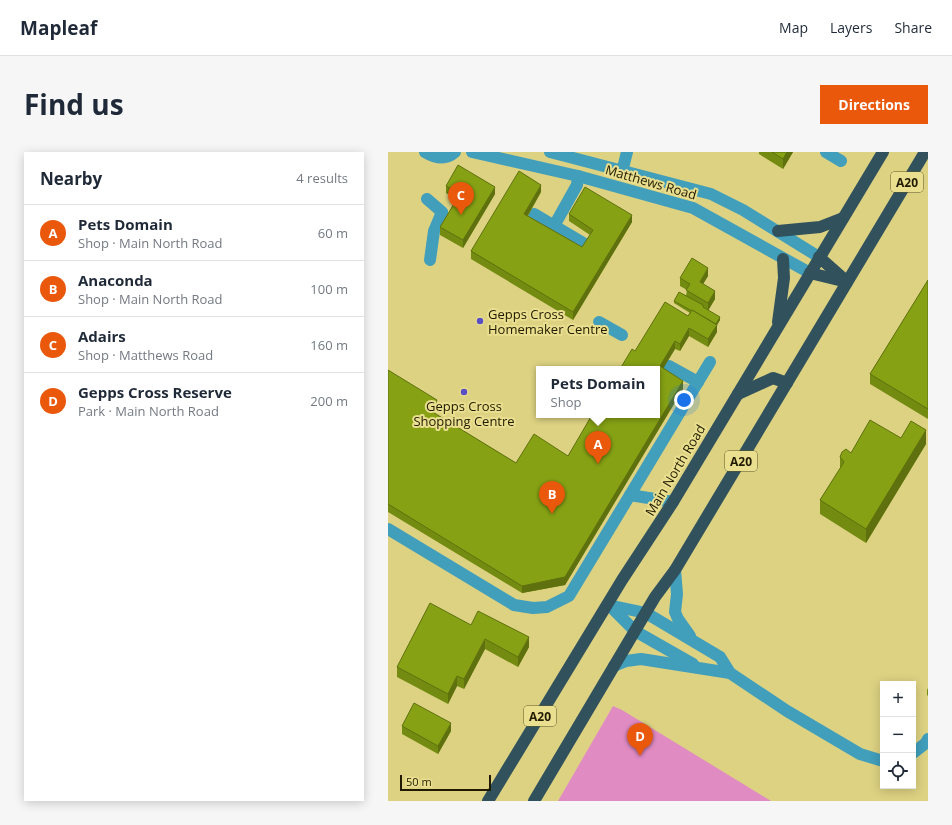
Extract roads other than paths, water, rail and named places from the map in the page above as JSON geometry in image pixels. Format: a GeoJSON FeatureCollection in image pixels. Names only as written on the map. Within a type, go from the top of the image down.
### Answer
{"type":"FeatureCollection","features":[{"type":"Feature","properties":{"kind":"highway","name":"Main North Road"},"geometry":{"type":"LineString","coordinates":[[488,801],[673,502],[883,152]]}},
{"type":"Feature","properties":{"kind":"highway","name":"A20"},"geometry":{"type":"LineString","coordinates":[[534,801],[635,630],[675,570],[925,152]]}},
{"type":"Feature","properties":{"kind":"highway"},"geometry":{"type":"LineString","coordinates":[[778,231],[820,227],[843,218]]}},
{"type":"Feature","properties":{"kind":"highway"},"geometry":{"type":"LineString","coordinates":[[819,257],[847,282]]}},
{"type":"Feature","properties":{"kind":"highway"},"geometry":{"type":"LineString","coordinates":[[777,328],[784,278],[783,259]]}},
{"type":"Feature","properties":{"kind":"highway"},"geometry":{"type":"LineString","coordinates":[[810,272],[847,282]]}},
{"type":"Feature","properties":{"kind":"highway"},"geometry":{"type":"LineString","coordinates":[[738,394],[773,378],[787,383]]}},
{"type":"Feature","properties":{"kind":"street"},"geometry":{"type":"LineString","coordinates":[[425,152],[437,157],[445,157],[455,152]]}},
{"type":"Feature","properties":{"kind":"street","name":"Matthews Road"},"geometry":{"type":"LineString","coordinates":[[472,152],[578,176],[693,208],[783,259],[810,272]]}},
{"type":"Feature","properties":{"kind":"street","name":"Matthews Road"},"geometry":{"type":"LineString","coordinates":[[550,152],[711,194],[729,202],[819,257]]}},
{"type":"Feature","properties":{"kind":"street"},"geometry":{"type":"LineString","coordinates":[[622,172],[628,152]]}},
{"type":"Feature","properties":{"kind":"street"},"geometry":{"type":"LineString","coordinates":[[826,152],[841,161]]}},
{"type":"Feature","properties":{"kind":"street"},"geometry":{"type":"LineString","coordinates":[[554,226],[577,185],[578,176]]}},
{"type":"Feature","properties":{"kind":"street"},"geometry":{"type":"LineString","coordinates":[[427,199],[442,212],[434,231],[430,260]]}},
{"type":"Feature","properties":{"kind":"street"},"geometry":{"type":"LineString","coordinates":[[534,214],[583,243]]}},
{"type":"Feature","properties":{"kind":"street"},"geometry":{"type":"LineString","coordinates":[[599,322],[622,335]]}},
{"type":"Feature","properties":{"kind":"street"},"geometry":{"type":"LineString","coordinates":[[388,529],[514,605],[533,608],[547,607],[569,596],[710,362]]}},
{"type":"Feature","properties":{"kind":"street"},"geometry":{"type":"LineString","coordinates":[[669,366],[698,382]]}},
{"type":"Feature","properties":{"kind":"street"},"geometry":{"type":"LineString","coordinates":[[630,495],[673,502]]}},
{"type":"Feature","properties":{"kind":"street"},"geometry":{"type":"LineString","coordinates":[[675,570],[677,594],[675,612],[693,640]]}},
{"type":"Feature","properties":{"kind":"street"},"geometry":{"type":"LineString","coordinates":[[608,605],[646,613],[720,656],[730,673]]}},
{"type":"Feature","properties":{"kind":"street"},"geometry":{"type":"LineString","coordinates":[[608,605],[635,630],[699,668]]}},
{"type":"Feature","properties":{"kind":"street"},"geometry":{"type":"LineString","coordinates":[[614,666],[633,659],[641,659],[730,673],[787,711],[860,754],[880,760]]}},
{"type":"Feature","properties":{"kind":"street"},"geometry":{"type":"LineString","coordinates":[[916,751],[926,743],[928,739]]}},
{"type":"Feature","properties":{"kind":"place","name":"Adairs"},"geometry":{"type":"Point","coordinates":[461,215]}},
{"type":"Feature","properties":{"kind":"place","name":"Gepps Cross Homemaker Centre"},"geometry":{"type":"Point","coordinates":[480,321]}},
{"type":"Feature","properties":{"kind":"place","name":"Gepps Cross Shopping Centre"},"geometry":{"type":"Point","coordinates":[464,392]}},
{"type":"Feature","properties":{"kind":"place","name":"Pets Domain"},"geometry":{"type":"Point","coordinates":[598,464]}},
{"type":"Feature","properties":{"kind":"place","name":"Anaconda"},"geometry":{"type":"Point","coordinates":[552,514]}},
{"type":"Feature","properties":{"kind":"place","name":"Gepps Cross Reserve"},"geometry":{"type":"Point","coordinates":[640,756]}}]}
